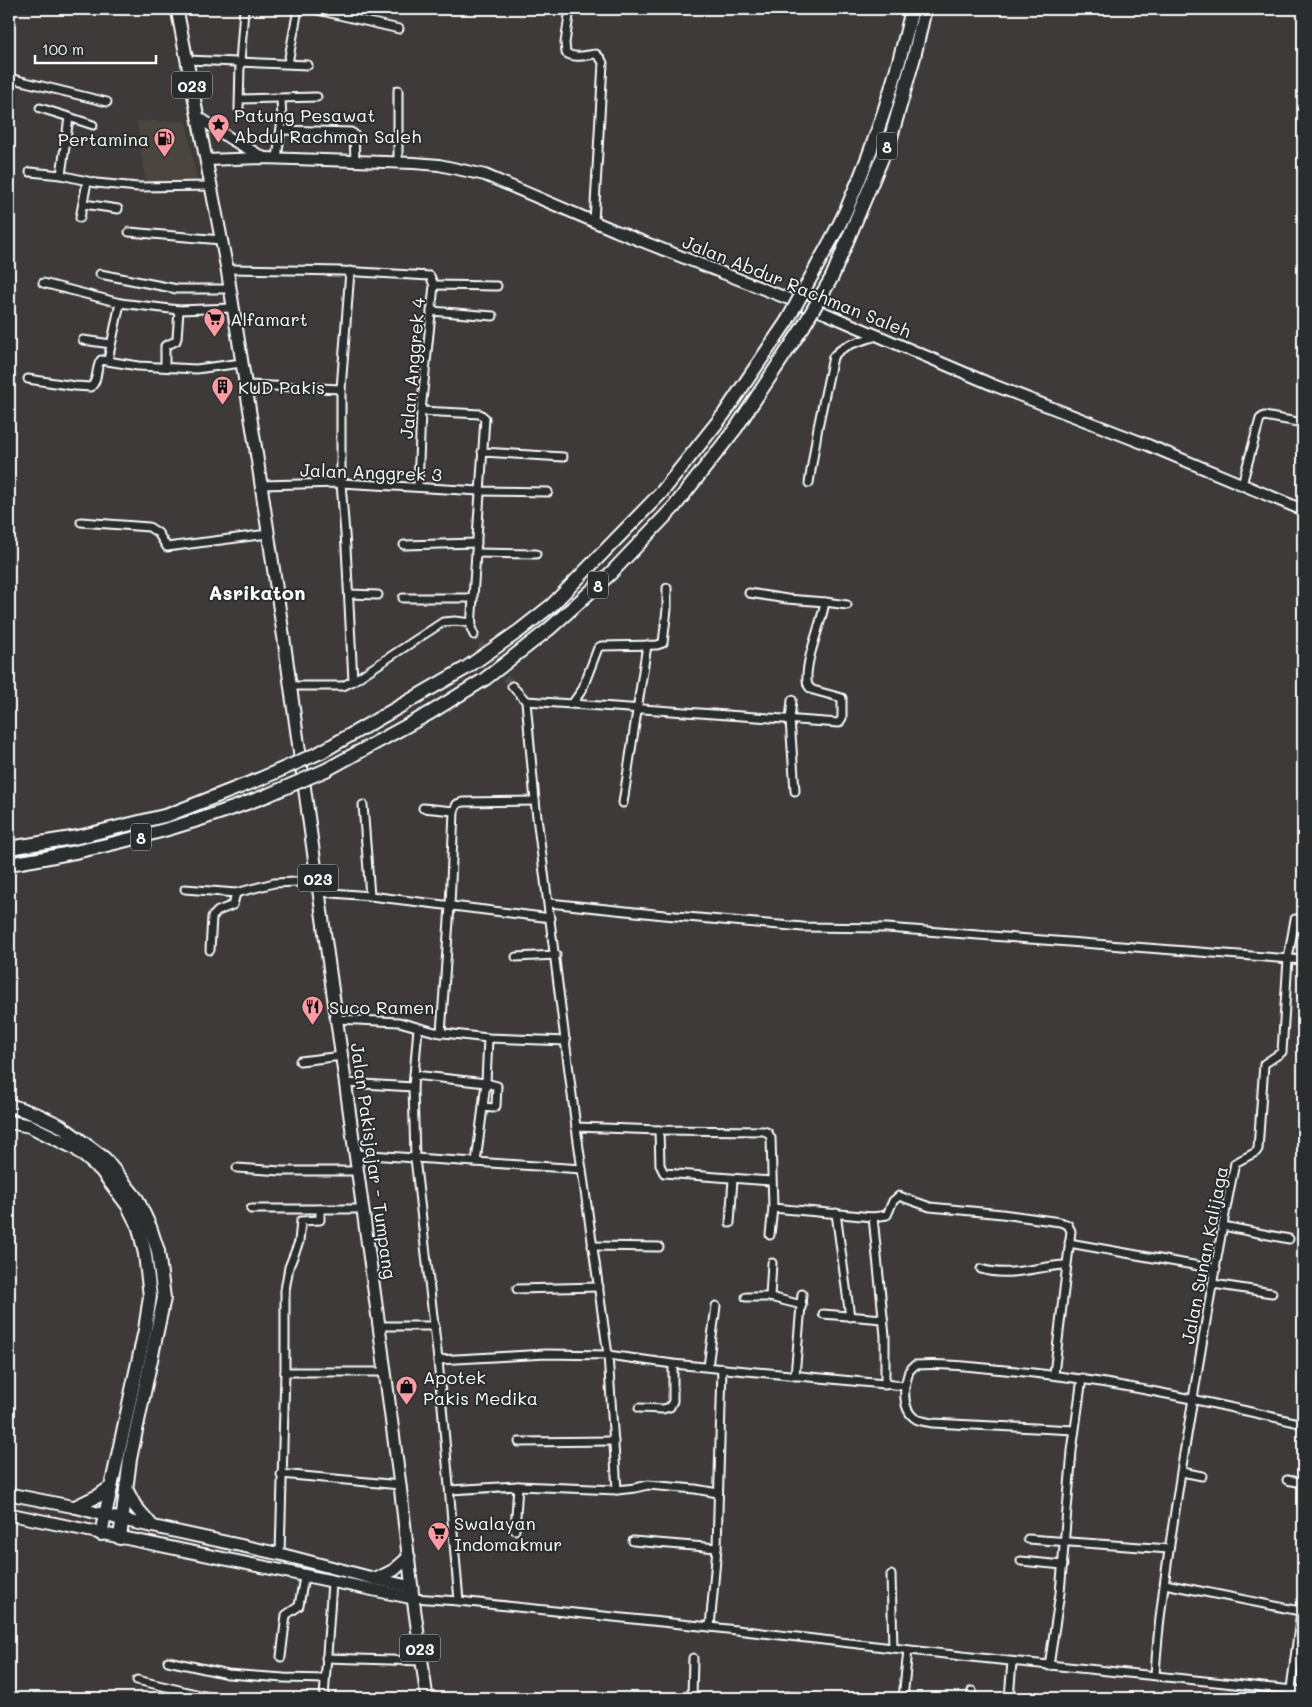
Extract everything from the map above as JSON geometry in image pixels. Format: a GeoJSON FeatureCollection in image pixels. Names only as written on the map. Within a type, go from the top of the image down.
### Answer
{"type":"FeatureCollection","features":[{"type":"Feature","properties":{"kind":"highway","name":"8"},"geometry":{"type":"LineString","coordinates":[[9,848],[78,837],[168,815],[260,779],[321,752],[466,668],[552,605],[661,493],[724,414],[787,321],[850,202],[876,135],[901,56],[912,9]]}},
{"type":"Feature","properties":{"kind":"highway","name":"8"},"geometry":{"type":"LineString","coordinates":[[9,864],[113,845],[157,833],[238,807],[326,770],[430,713],[485,679],[550,629],[597,586],[674,507],[736,428],[803,327],[832,277],[891,137],[914,57],[925,9]]}},
{"type":"Feature","properties":{"kind":"highway"},"geometry":{"type":"LineString","coordinates":[[9,1105],[38,1114],[61,1126],[104,1158],[137,1200],[150,1227],[158,1251],[164,1298],[130,1459],[120,1538]]}},
{"type":"Feature","properties":{"kind":"highway"},"geometry":{"type":"LineString","coordinates":[[9,1122],[30,1126],[75,1148],[101,1170],[128,1206],[139,1228],[145,1254],[150,1296],[145,1330],[101,1534]]}},
{"type":"Feature","properties":{"kind":"highway"},"geometry":{"type":"LineString","coordinates":[[75,1507],[98,1496],[111,1486]]}},
{"type":"Feature","properties":{"kind":"highway"},"geometry":{"type":"LineString","coordinates":[[126,1489],[134,1506],[152,1526]]}},
{"type":"Feature","properties":{"kind":"main road","name":"Jalan Pakisjajar - Tumpang"},"geometry":{"type":"LineString","coordinates":[[177,9],[230,289],[291,686],[379,1326],[427,1698]]}},
{"type":"Feature","properties":{"kind":"main road"},"geometry":{"type":"LineString","coordinates":[[9,1494],[75,1507],[123,1520],[280,1554],[376,1579],[412,1592]]}},
{"type":"Feature","properties":{"kind":"main road"},"geometry":{"type":"LineString","coordinates":[[9,1514],[304,1577],[412,1592]]}},
{"type":"Feature","properties":{"kind":"main road"},"geometry":{"type":"LineString","coordinates":[[376,1579],[394,1570],[409,1557]]}},
{"type":"Feature","properties":{"kind":"street"},"geometry":{"type":"LineString","coordinates":[[239,109],[244,9]]}},
{"type":"Feature","properties":{"kind":"street"},"geometry":{"type":"LineString","coordinates":[[288,64],[298,9]]}},
{"type":"Feature","properties":{"kind":"street"},"geometry":{"type":"LineString","coordinates":[[313,9],[399,29]]}},
{"type":"Feature","properties":{"kind":"street"},"geometry":{"type":"LineString","coordinates":[[570,9],[564,44],[566,53],[571,56],[596,54],[602,59],[603,63],[594,222]]}},
{"type":"Feature","properties":{"kind":"street"},"geometry":{"type":"LineString","coordinates":[[187,60],[308,65]]}},
{"type":"Feature","properties":{"kind":"street"},"geometry":{"type":"LineString","coordinates":[[9,78],[106,102]]}},
{"type":"Feature","properties":{"kind":"street"},"geometry":{"type":"LineString","coordinates":[[398,90],[398,162]]}},
{"type":"Feature","properties":{"kind":"street"},"geometry":{"type":"LineString","coordinates":[[240,99],[317,97]]}},
{"type":"Feature","properties":{"kind":"street"},"geometry":{"type":"LineString","coordinates":[[278,159],[282,99]]}},
{"type":"Feature","properties":{"kind":"street"},"geometry":{"type":"LineString","coordinates":[[40,108],[93,125]]}},
{"type":"Feature","properties":{"kind":"street"},"geometry":{"type":"LineString","coordinates":[[61,176],[69,117]]}},
{"type":"Feature","properties":{"kind":"street","name":"Jalan Abdur Rachman Saleh"},"geometry":{"type":"LineString","coordinates":[[198,117],[230,139],[264,158]]}},
{"type":"Feature","properties":{"kind":"street"},"geometry":{"type":"LineString","coordinates":[[281,130],[351,132],[355,138],[355,161]]}},
{"type":"Feature","properties":{"kind":"street","name":"Jalan Abdur Rachman Saleh"},"geometry":{"type":"LineString","coordinates":[[206,160],[264,158],[398,162],[439,165],[485,175],[594,222],[786,297],[979,379],[1044,403],[1303,510]]}},
{"type":"Feature","properties":{"kind":"street"},"geometry":{"type":"LineString","coordinates":[[30,172],[87,182],[138,187],[212,186]]}},
{"type":"Feature","properties":{"kind":"street"},"geometry":{"type":"LineString","coordinates":[[80,218],[87,182]]}},
{"type":"Feature","properties":{"kind":"street"},"geometry":{"type":"LineString","coordinates":[[84,204],[118,209]]}},
{"type":"Feature","properties":{"kind":"street"},"geometry":{"type":"LineString","coordinates":[[129,232],[221,240]]}},
{"type":"Feature","properties":{"kind":"street","name":"Jalan Anggrek 4"},"geometry":{"type":"LineString","coordinates":[[226,269],[350,271],[427,275],[432,279],[434,285],[421,411],[418,486]]}},
{"type":"Feature","properties":{"kind":"street"},"geometry":{"type":"LineString","coordinates":[[350,271],[341,389],[341,483],[353,680]]}},
{"type":"Feature","properties":{"kind":"street"},"geometry":{"type":"LineString","coordinates":[[100,274],[177,289],[230,289]]}},
{"type":"Feature","properties":{"kind":"street"},"geometry":{"type":"LineString","coordinates":[[47,284],[120,303],[179,310],[232,308]]}},
{"type":"Feature","properties":{"kind":"street"},"geometry":{"type":"LineString","coordinates":[[434,285],[497,286]]}},
{"type":"Feature","properties":{"kind":"street"},"geometry":{"type":"LineString","coordinates":[[108,360],[120,303]]}},
{"type":"Feature","properties":{"kind":"street"},"geometry":{"type":"LineString","coordinates":[[165,367],[166,346],[176,341],[177,338],[179,310]]}},
{"type":"Feature","properties":{"kind":"street"},"geometry":{"type":"LineString","coordinates":[[431,312],[493,316]]}},
{"type":"Feature","properties":{"kind":"street"},"geometry":{"type":"LineString","coordinates":[[809,482],[818,427],[833,358],[837,352],[847,346],[876,336]]}},
{"type":"Feature","properties":{"kind":"street"},"geometry":{"type":"LineString","coordinates":[[83,340],[111,344]]}},
{"type":"Feature","properties":{"kind":"street"},"geometry":{"type":"LineString","coordinates":[[32,380],[91,387],[94,384],[99,361],[108,360],[138,366],[196,369],[242,363]]}},
{"type":"Feature","properties":{"kind":"street"},"geometry":{"type":"LineString","coordinates":[[246,385],[341,389]]}},
{"type":"Feature","properties":{"kind":"street"},"geometry":{"type":"LineString","coordinates":[[421,411],[480,414],[485,418],[473,598],[472,623],[474,635]]}},
{"type":"Feature","properties":{"kind":"street"},"geometry":{"type":"LineString","coordinates":[[1242,484],[1260,419],[1264,416],[1303,423]]}},
{"type":"Feature","properties":{"kind":"street"},"geometry":{"type":"LineString","coordinates":[[482,452],[563,457]]}},
{"type":"Feature","properties":{"kind":"street","name":"Jalan Anggrek 3"},"geometry":{"type":"LineString","coordinates":[[261,485],[341,483],[480,491],[548,492]]}},
{"type":"Feature","properties":{"kind":"street"},"geometry":{"type":"LineString","coordinates":[[81,522],[149,527],[158,533],[167,547],[268,534]]}},
{"type":"Feature","properties":{"kind":"street"},"geometry":{"type":"LineString","coordinates":[[404,544],[477,543]]}},
{"type":"Feature","properties":{"kind":"street"},"geometry":{"type":"LineString","coordinates":[[476,553],[536,554]]}},
{"type":"Feature","properties":{"kind":"street"},"geometry":{"type":"LineString","coordinates":[[572,704],[582,690],[598,648],[601,646],[663,643],[665,638],[667,588]]}},
{"type":"Feature","properties":{"kind":"street"},"geometry":{"type":"LineString","coordinates":[[749,593],[847,605]]}},
{"type":"Feature","properties":{"kind":"street"},"geometry":{"type":"LineString","coordinates":[[349,594],[378,594]]}},
{"type":"Feature","properties":{"kind":"street"},"geometry":{"type":"LineString","coordinates":[[403,598],[473,598]]}},
{"type":"Feature","properties":{"kind":"street"},"geometry":{"type":"LineString","coordinates":[[526,701],[839,723],[842,718],[842,698],[813,690],[809,688],[806,682],[811,654],[825,602]]}},
{"type":"Feature","properties":{"kind":"street"},"geometry":{"type":"LineString","coordinates":[[291,686],[343,686],[443,622],[472,623]]}},
{"type":"Feature","properties":{"kind":"street"},"geometry":{"type":"LineString","coordinates":[[623,803],[648,645]]}},
{"type":"Feature","properties":{"kind":"street"},"geometry":{"type":"LineString","coordinates":[[512,686],[526,701],[536,801],[576,1127],[608,1355],[617,1490]]}},
{"type":"Feature","properties":{"kind":"street"},"geometry":{"type":"LineString","coordinates":[[792,700],[790,720],[795,790]]}},
{"type":"Feature","properties":{"kind":"street"},"geometry":{"type":"LineString","coordinates":[[442,1033],[454,811],[457,804],[463,802],[536,801]]}},
{"type":"Feature","properties":{"kind":"street"},"geometry":{"type":"LineString","coordinates":[[363,805],[370,896]]}},
{"type":"Feature","properties":{"kind":"street"},"geometry":{"type":"LineString","coordinates":[[423,808],[454,811]]}},
{"type":"Feature","properties":{"kind":"street"},"geometry":{"type":"LineString","coordinates":[[185,889],[236,893],[264,884],[319,886],[370,896],[551,918]]}},
{"type":"Feature","properties":{"kind":"street"},"geometry":{"type":"LineString","coordinates":[[210,950],[212,916],[218,911],[233,905],[236,893]]}},
{"type":"Feature","properties":{"kind":"street"},"geometry":{"type":"LineString","coordinates":[[549,903],[803,927],[887,928],[1303,960]]}},
{"type":"Feature","properties":{"kind":"street"},"geometry":{"type":"LineString","coordinates":[[1288,959],[1295,919]]}},
{"type":"Feature","properties":{"kind":"street"},"geometry":{"type":"LineString","coordinates":[[516,957],[556,955]]}},
{"type":"Feature","properties":{"kind":"street","name":"Jalan Sunan Kalijaga"},"geometry":{"type":"LineString","coordinates":[[1155,1675],[1169,1549],[1223,1226],[1236,1163],[1258,1149],[1264,1064],[1282,1052],[1288,959]]}},
{"type":"Feature","properties":{"kind":"street"},"geometry":{"type":"LineString","coordinates":[[337,1019],[398,1022],[442,1033],[488,1038],[566,1041]]}},
{"type":"Feature","properties":{"kind":"street"},"geometry":{"type":"LineString","coordinates":[[418,1028],[413,1086],[415,1158],[435,1326],[459,1601]]}},
{"type":"Feature","properties":{"kind":"street"},"geometry":{"type":"LineString","coordinates":[[476,1162],[486,1083],[488,1038]]}},
{"type":"Feature","properties":{"kind":"street"},"geometry":{"type":"LineString","coordinates":[[300,1061],[342,1056]]}},
{"type":"Feature","properties":{"kind":"street"},"geometry":{"type":"LineString","coordinates":[[414,1075],[486,1083],[497,1086],[496,1106],[493,1108],[483,1107]]}},
{"type":"Feature","properties":{"kind":"street"},"geometry":{"type":"LineString","coordinates":[[346,1083],[413,1086]]}},
{"type":"Feature","properties":{"kind":"street"},"geometry":{"type":"LineString","coordinates":[[576,1127],[764,1131],[768,1133],[770,1138],[773,1208],[770,1235]]}},
{"type":"Feature","properties":{"kind":"street"},"geometry":{"type":"LineString","coordinates":[[659,1130],[660,1165],[664,1173],[771,1182]]}},
{"type":"Feature","properties":{"kind":"street"},"geometry":{"type":"LineString","coordinates":[[355,1154],[582,1169]]}},
{"type":"Feature","properties":{"kind":"street"},"geometry":{"type":"LineString","coordinates":[[237,1168],[281,1171],[357,1171]]}},
{"type":"Feature","properties":{"kind":"street"},"geometry":{"type":"LineString","coordinates":[[730,1223],[733,1179]]}},
{"type":"Feature","properties":{"kind":"street"},"geometry":{"type":"LineString","coordinates":[[773,1208],[873,1217],[887,1215],[893,1200],[899,1196],[930,1207],[1060,1222],[1070,1227],[1054,1374]]}},
{"type":"Feature","properties":{"kind":"street"},"geometry":{"type":"LineString","coordinates":[[251,1209],[362,1209]]}},
{"type":"Feature","properties":{"kind":"street"},"geometry":{"type":"LineString","coordinates":[[280,1554],[285,1372],[285,1290],[289,1267],[299,1242],[300,1220],[320,1220],[320,1209]]}},
{"type":"Feature","properties":{"kind":"street"},"geometry":{"type":"LineString","coordinates":[[836,1213],[850,1317]]}},
{"type":"Feature","properties":{"kind":"street"},"geometry":{"type":"LineString","coordinates":[[873,1217],[884,1319],[885,1385]]}},
{"type":"Feature","properties":{"kind":"street"},"geometry":{"type":"LineString","coordinates":[[1223,1226],[1288,1239]]}},
{"type":"Feature","properties":{"kind":"street"},"geometry":{"type":"LineString","coordinates":[[1069,1243],[1216,1269]]}},
{"type":"Feature","properties":{"kind":"street"},"geometry":{"type":"LineString","coordinates":[[592,1246],[660,1247]]}},
{"type":"Feature","properties":{"kind":"street"},"geometry":{"type":"LineString","coordinates":[[770,1297],[772,1262]]}},
{"type":"Feature","properties":{"kind":"street"},"geometry":{"type":"LineString","coordinates":[[981,1269],[998,1273],[1036,1269],[1049,1265],[1066,1265]]}},
{"type":"Feature","properties":{"kind":"street"},"geometry":{"type":"LineString","coordinates":[[1213,1284],[1272,1293]]}},
{"type":"Feature","properties":{"kind":"street"},"geometry":{"type":"LineString","coordinates":[[517,1289],[599,1287]]}},
{"type":"Feature","properties":{"kind":"street"},"geometry":{"type":"LineString","coordinates":[[795,1376],[802,1294]]}},
{"type":"Feature","properties":{"kind":"street"},"geometry":{"type":"LineString","coordinates":[[746,1297],[770,1297],[802,1305]]}},
{"type":"Feature","properties":{"kind":"street"},"geometry":{"type":"LineString","coordinates":[[708,1367],[716,1306]]}},
{"type":"Feature","properties":{"kind":"street"},"geometry":{"type":"LineString","coordinates":[[823,1314],[884,1319]]}},
{"type":"Feature","properties":{"kind":"street"},"geometry":{"type":"LineString","coordinates":[[379,1326],[435,1326]]}},
{"type":"Feature","properties":{"kind":"street"},"geometry":{"type":"LineString","coordinates":[[438,1360],[546,1354],[608,1355],[673,1364],[905,1386]]}},
{"type":"Feature","properties":{"kind":"street"},"geometry":{"type":"LineString","coordinates":[[639,1408],[663,1409],[670,1407],[672,1404],[673,1364]]}},
{"type":"Feature","properties":{"kind":"street"},"geometry":{"type":"LineString","coordinates":[[1074,1430],[932,1423],[916,1419],[907,1409],[904,1400],[909,1372],[915,1365],[948,1364],[1054,1374],[1193,1398],[1303,1424]]}},
{"type":"Feature","properties":{"kind":"street"},"geometry":{"type":"LineString","coordinates":[[710,1626],[718,1548],[722,1368]]}},
{"type":"Feature","properties":{"kind":"street"},"geometry":{"type":"LineString","coordinates":[[285,1372],[385,1372]]}},
{"type":"Feature","properties":{"kind":"street"},"geometry":{"type":"LineString","coordinates":[[1049,1666],[1063,1565],[1074,1430],[1082,1378]]}},
{"type":"Feature","properties":{"kind":"street"},"geometry":{"type":"LineString","coordinates":[[520,1442],[614,1441]]}},
{"type":"Feature","properties":{"kind":"street"},"geometry":{"type":"LineString","coordinates":[[1182,1472],[1202,1476]]}},
{"type":"Feature","properties":{"kind":"street"},"geometry":{"type":"LineString","coordinates":[[281,1474],[400,1485]]}},
{"type":"Feature","properties":{"kind":"street"},"geometry":{"type":"LineString","coordinates":[[1288,1480],[1303,1484]]}},
{"type":"Feature","properties":{"kind":"street"},"geometry":{"type":"LineString","coordinates":[[450,1490],[518,1486],[617,1490],[648,1485],[718,1493]]}},
{"type":"Feature","properties":{"kind":"street"},"geometry":{"type":"LineString","coordinates":[[515,1530],[518,1486]]}},
{"type":"Feature","properties":{"kind":"street"},"geometry":{"type":"LineString","coordinates":[[1028,1539],[1169,1549]]}},
{"type":"Feature","properties":{"kind":"street"},"geometry":{"type":"LineString","coordinates":[[633,1541],[718,1548]]}},
{"type":"Feature","properties":{"kind":"street"},"geometry":{"type":"LineString","coordinates":[[1021,1561],[1063,1565]]}},
{"type":"Feature","properties":{"kind":"street"},"geometry":{"type":"LineString","coordinates":[[891,1575],[894,1648]]}},
{"type":"Feature","properties":{"kind":"street"},"geometry":{"type":"LineString","coordinates":[[281,1656],[286,1615],[299,1606],[304,1577]]}},
{"type":"Feature","properties":{"kind":"street"},"geometry":{"type":"LineString","coordinates":[[324,1698],[332,1582]]}},
{"type":"Feature","properties":{"kind":"street"},"geometry":{"type":"LineString","coordinates":[[1165,1584],[1300,1611]]}},
{"type":"Feature","properties":{"kind":"street"},"geometry":{"type":"LineString","coordinates":[[412,1592],[459,1601],[710,1626],[1012,1662],[1291,1690],[1301,1693]]}},
{"type":"Feature","properties":{"kind":"street"},"geometry":{"type":"LineString","coordinates":[[1291,1690],[1303,1599]]}},
{"type":"Feature","properties":{"kind":"street"},"geometry":{"type":"LineString","coordinates":[[903,1698],[908,1650]]}},
{"type":"Feature","properties":{"kind":"street"},"geometry":{"type":"LineString","coordinates":[[326,1658],[422,1661]]}},
{"type":"Feature","properties":{"kind":"street"},"geometry":{"type":"LineString","coordinates":[[692,1698],[693,1658]]}},
{"type":"Feature","properties":{"kind":"street"},"geometry":{"type":"LineString","coordinates":[[168,1661],[228,1674],[325,1679]]}},
{"type":"Feature","properties":{"kind":"street"},"geometry":{"type":"LineString","coordinates":[[1008,1698],[1012,1662]]}},
{"type":"Feature","properties":{"kind":"street"},"geometry":{"type":"LineString","coordinates":[[137,1680],[213,1698]]}},
{"type":"Feature","properties":{"kind":"street"},"geometry":{"type":"LineString","coordinates":[[780,1698],[786,1696],[811,1698]]}},
{"type":"Feature","properties":{"kind":"shaded area"},"geometry":{"type":"Polygon","coordinates":[[[137,121],[186,121],[197,182],[146,184],[137,121]]]}},
{"type":"Feature","properties":{"kind":"tunnel"},"geometry":{"type":"LineString","coordinates":[[474,635],[512,686]]}},
{"type":"Feature","properties":{"kind":"place","name":"Patung Pesawat Abdul Rachman Saleh"},"geometry":{"type":"Point","coordinates":[218,144]}},
{"type":"Feature","properties":{"kind":"place","name":"Pertamina"},"geometry":{"type":"Point","coordinates":[165,158]}},
{"type":"Feature","properties":{"kind":"place","name":"Alfamart"},"geometry":{"type":"Point","coordinates":[214,338]}},
{"type":"Feature","properties":{"kind":"place","name":"KUD Pakis"},"geometry":{"type":"Point","coordinates":[222,406]}},
{"type":"Feature","properties":{"kind":"place","name":"Suco Ramen"},"geometry":{"type":"Point","coordinates":[313,1026]}},
{"type":"Feature","properties":{"kind":"place","name":"Apotek Pakis Medika"},"geometry":{"type":"Point","coordinates":[407,1406]}},
{"type":"Feature","properties":{"kind":"place","name":"Swalayan Indomakmur"},"geometry":{"type":"Point","coordinates":[438,1552]}},
{"type":"Feature","properties":{"kind":"district","name":"Asrikaton"},"geometry":{"type":"Point","coordinates":[257,592]}}]}
